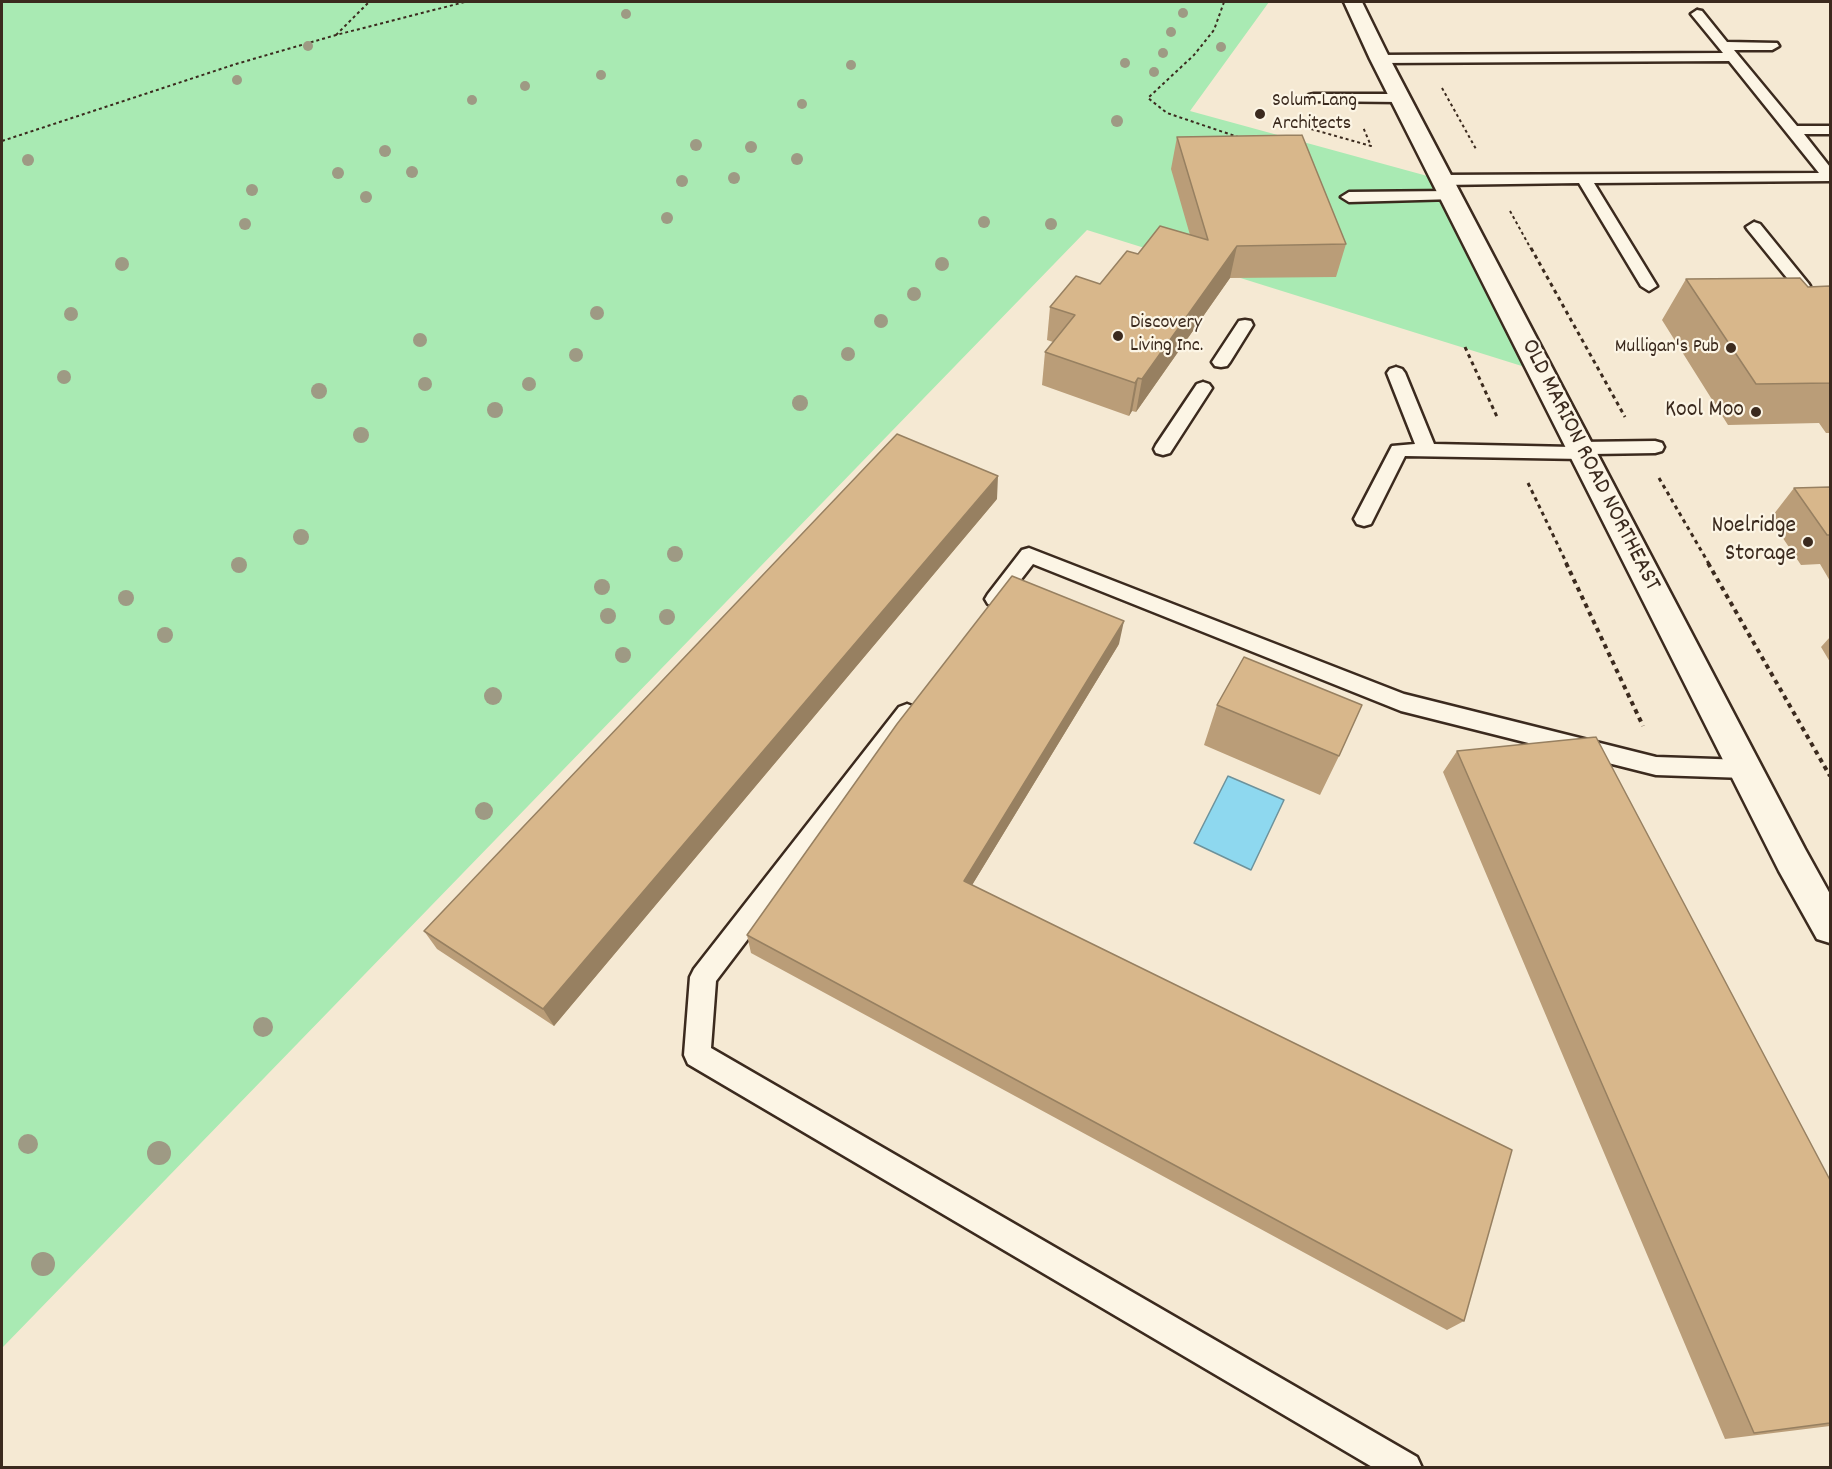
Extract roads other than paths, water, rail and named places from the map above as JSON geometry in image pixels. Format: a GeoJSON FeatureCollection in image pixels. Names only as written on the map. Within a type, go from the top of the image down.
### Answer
{"type":"FeatureCollection","features":[{"type":"Feature","properties":{"kind":"main road","name":"OLD MARION ROAD NORTHEAST"},"geometry":{"type":"LineString","coordinates":[[1353,2],[1446,188],[1792,860],[1828,917]]}},
{"type":"Feature","properties":{"kind":"lane"},"geometry":{"type":"LineString","coordinates":[[1697,14],[1830,176]]}},
{"type":"Feature","properties":{"kind":"lane"},"geometry":{"type":"LineString","coordinates":[[1724,46],[1772,46]]}},
{"type":"Feature","properties":{"kind":"lane"},"geometry":{"type":"LineString","coordinates":[[1380,59],[1733,57]]}},
{"type":"Feature","properties":{"kind":"lane"},"geometry":{"type":"LineString","coordinates":[[1314,98],[1400,98]]}},
{"type":"Feature","properties":{"kind":"lane"},"geometry":{"type":"LineString","coordinates":[[1793,130],[1830,130]]}},
{"type":"Feature","properties":{"kind":"lane"},"geometry":{"type":"LineString","coordinates":[[1349,196],[1446,188],[1493,180],[1830,176]]}},
{"type":"Feature","properties":{"kind":"lane"},"geometry":{"type":"LineString","coordinates":[[1584,179],[1649,286]]}},
{"type":"Feature","properties":{"kind":"lane"},"geometry":{"type":"LineString","coordinates":[[1755,226],[1802,286]]}},
{"type":"Feature","properties":{"kind":"lane"},"geometry":{"type":"LineString","coordinates":[[1221,362],[1245,325]]}},
{"type":"Feature","properties":{"kind":"lane"},"geometry":{"type":"LineString","coordinates":[[1396,373],[1427,451]]}},
{"type":"Feature","properties":{"kind":"lane"},"geometry":{"type":"LineString","coordinates":[[1163,448],[1203,388]]}},
{"type":"Feature","properties":{"kind":"lane"},"geometry":{"type":"LineString","coordinates":[[1364,519],[1399,450],[1514,452],[1648,447]]}},
{"type":"Feature","properties":{"kind":"lane"},"geometry":{"type":"LineString","coordinates":[[978,621],[1029,555],[1401,702],[1662,767],[1745,769]]}},
{"type":"Feature","properties":{"kind":"lane"},"geometry":{"type":"LineString","coordinates":[[920,696],[703,977],[697,1055],[1406,1467]]}},
{"type":"Feature","properties":{"kind":"water"},"geometry":{"type":"Polygon","coordinates":[[[1228,776],[1284,800],[1251,870],[1194,843],[1228,776]]]}},
{"type":"Feature","properties":{"kind":"place","name":"Solum Lang Architects"},"geometry":{"type":"Point","coordinates":[1260,114]}},
{"type":"Feature","properties":{"kind":"place","name":"Discovery Living Inc."},"geometry":{"type":"Point","coordinates":[1118,336]}},
{"type":"Feature","properties":{"kind":"place","name":"Mulligan's Pub"},"geometry":{"type":"Point","coordinates":[1731,348]}},
{"type":"Feature","properties":{"kind":"place","name":"Kool Moo"},"geometry":{"type":"Point","coordinates":[1756,412]}},
{"type":"Feature","properties":{"kind":"place","name":"Noelridge Storage"},"geometry":{"type":"Point","coordinates":[1808,542]}}]}
